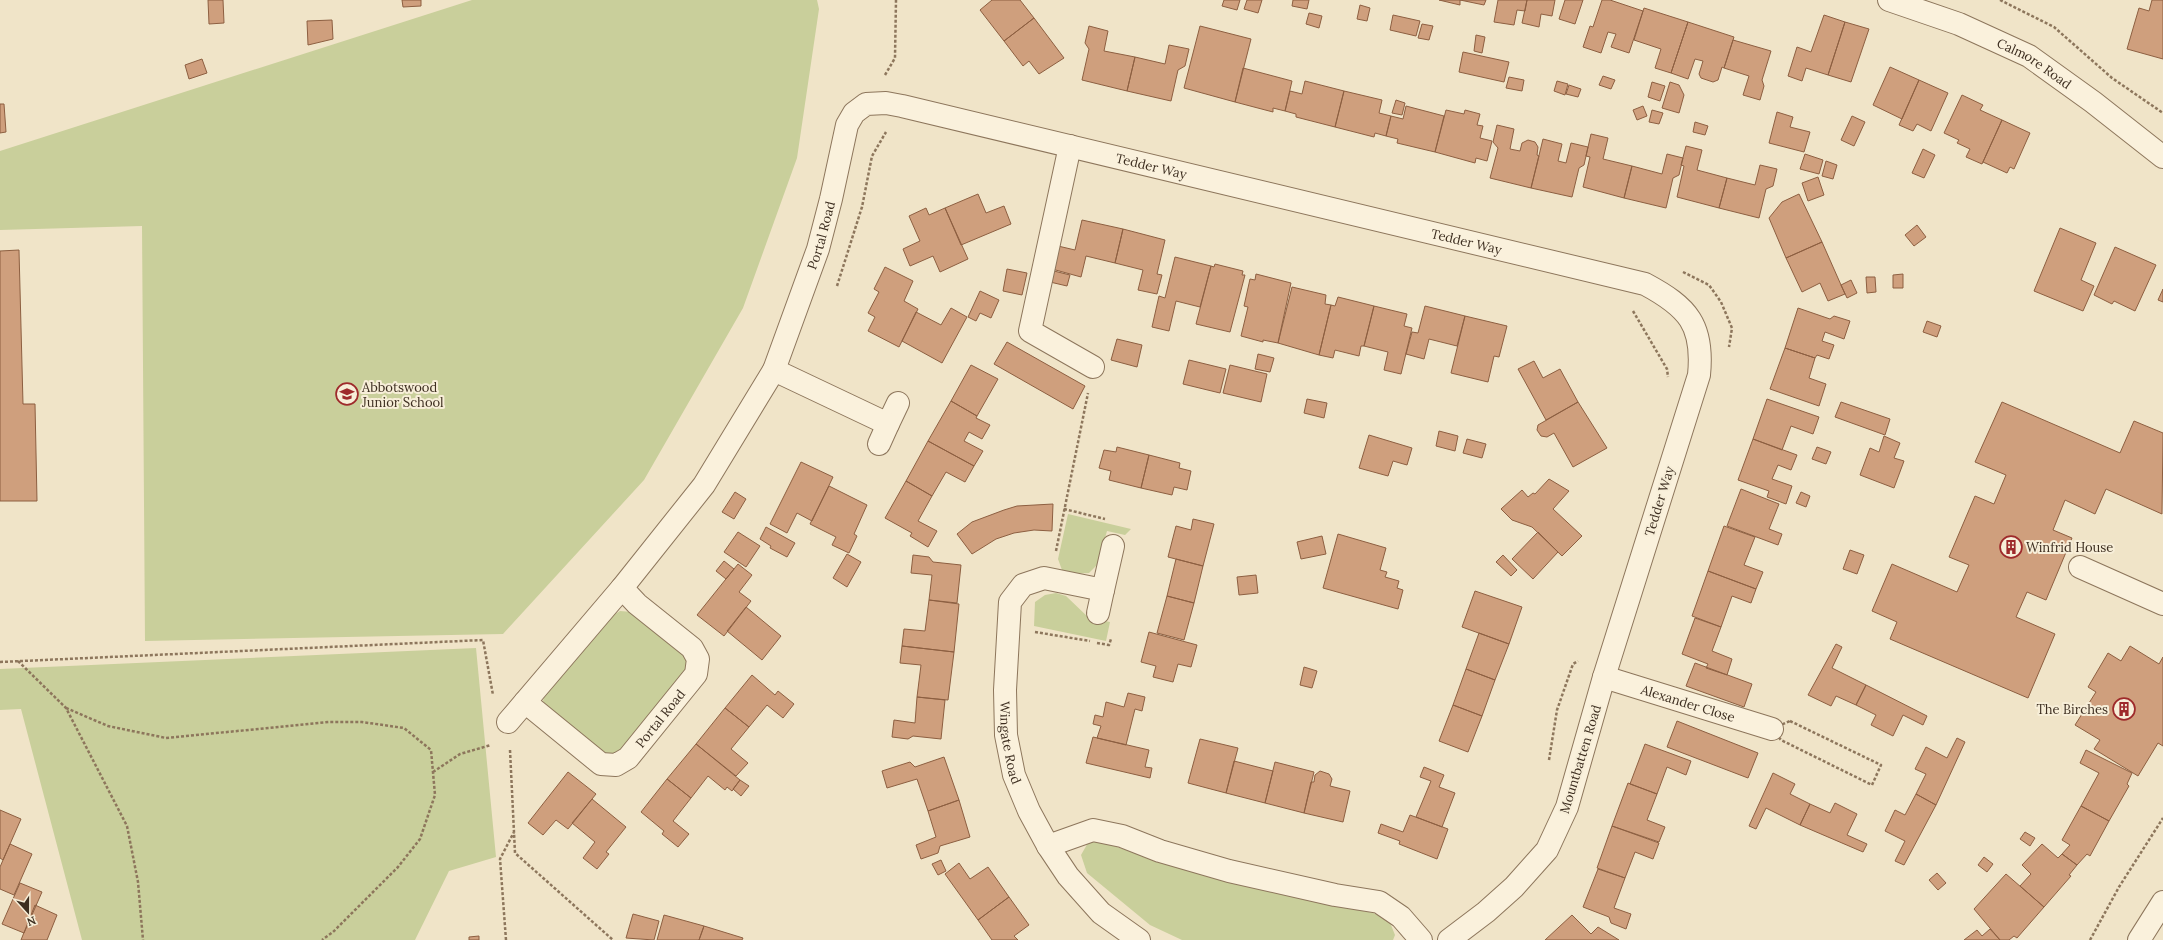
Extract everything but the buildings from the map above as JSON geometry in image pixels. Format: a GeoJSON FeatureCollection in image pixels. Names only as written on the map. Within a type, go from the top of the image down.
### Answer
{"type":"FeatureCollection","features":[{"type":"Feature","properties":{"kind":"street","name":"Calmore Road"},"geometry":{"type":"LineString","coordinates":[[1889,0],[1959,24],[2029,56],[2093,102],[2163,157]]}},
{"type":"Feature","properties":{"kind":"street","name":"Tedder Way"},"geometry":{"type":"LineString","coordinates":[[866,104],[886,103],[902,106],[1645,284],[1679,305],[1691,320],[1698,335],[1701,356],[1699,375],[1604,677]]}},
{"type":"Feature","properties":{"kind":"street","name":"Portal Road"},"geometry":{"type":"LineString","coordinates":[[509,731],[525,702],[622,588],[704,485],[774,370],[818,249],[831,199],[847,125],[854,113],[866,104]]}},
{"type":"Feature","properties":{"kind":"street"},"geometry":{"type":"LineString","coordinates":[[1070,146],[1030,331],[1093,367]]}},
{"type":"Feature","properties":{"kind":"street"},"geometry":{"type":"LineString","coordinates":[[774,370],[888,424]]}},
{"type":"Feature","properties":{"kind":"street"},"geometry":{"type":"LineString","coordinates":[[878,444],[898,403]]}},
{"type":"Feature","properties":{"kind":"street"},"geometry":{"type":"LineString","coordinates":[[1098,612],[1113,546]]}},
{"type":"Feature","properties":{"kind":"street"},"geometry":{"type":"LineString","coordinates":[[2080,567],[2163,604]]}},
{"type":"Feature","properties":{"kind":"street","name":"Wingate Road"},"geometry":{"type":"LineString","coordinates":[[1103,590],[1044,578],[1023,585],[1010,602],[1005,690],[1006,735],[1014,774],[1029,811],[1048,846],[1068,876],[1101,913],[1139,940]]}},
{"type":"Feature","properties":{"kind":"street","name":"Portal Road"},"geometry":{"type":"LineString","coordinates":[[525,702],[602,764],[616,765],[628,758],[696,674],[698,659],[692,648],[637,604],[622,588]]}},
{"type":"Feature","properties":{"kind":"street","name":"Alexander Close"},"geometry":{"type":"LineString","coordinates":[[1604,677],[1772,729]]}},
{"type":"Feature","properties":{"kind":"street","name":"Mountbatten Road"},"geometry":{"type":"LineString","coordinates":[[1449,940],[1486,912],[1514,887],[1547,850],[1567,807],[1604,677]]}},
{"type":"Feature","properties":{"kind":"street"},"geometry":{"type":"LineString","coordinates":[[1048,846],[1093,830],[1122,836],[1160,851],[1229,871],[1335,895],[1379,902],[1402,917],[1421,940]]}},
{"type":"Feature","properties":{"kind":"street"},"geometry":{"type":"LineString","coordinates":[[2139,940],[2163,902]]}},
{"type":"Feature","properties":{"kind":"path"},"geometry":{"type":"LineString","coordinates":[[866,104],[895,58],[896,0]]}},
{"type":"Feature","properties":{"kind":"path"},"geometry":{"type":"LineString","coordinates":[[2000,0],[2054,27],[2112,78],[2163,113]]}},
{"type":"Feature","properties":{"kind":"path"},"geometry":{"type":"LineString","coordinates":[[884,75],[890,77]]}},
{"type":"Feature","properties":{"kind":"path"},"geometry":{"type":"LineString","coordinates":[[836,288],[862,207],[872,156],[885,132],[890,131]]}},
{"type":"Feature","properties":{"kind":"path"},"geometry":{"type":"LineString","coordinates":[[1682,272],[1709,285],[1721,302],[1732,328],[1728,349]]}},
{"type":"Feature","properties":{"kind":"path"},"geometry":{"type":"LineString","coordinates":[[1632,307],[1668,370],[1668,382]]}},
{"type":"Feature","properties":{"kind":"path"},"geometry":{"type":"LineString","coordinates":[[1050,580],[1093,367]]}},
{"type":"Feature","properties":{"kind":"path"},"geometry":{"type":"LineString","coordinates":[[0,662],[483,640],[493,695],[509,731],[515,853],[612,940]]}},
{"type":"Feature","properties":{"kind":"path"},"geometry":{"type":"LineString","coordinates":[[1548,767],[1557,710],[1573,664],[1583,658]]}},
{"type":"Feature","properties":{"kind":"path"},"geometry":{"type":"LineString","coordinates":[[18,661],[66,708],[127,826],[138,882],[143,940]]}},
{"type":"Feature","properties":{"kind":"path"},"geometry":{"type":"LineString","coordinates":[[66,708],[108,726],[166,738],[329,722],[362,722],[404,728],[431,750],[435,795],[420,839],[398,867],[322,940]]}},
{"type":"Feature","properties":{"kind":"path"},"geometry":{"type":"LineString","coordinates":[[1790,721],[1881,765],[1872,785],[1781,740],[1772,729],[1790,721]]}},
{"type":"Feature","properties":{"kind":"path"},"geometry":{"type":"LineString","coordinates":[[432,772],[460,754],[509,731]]}},
{"type":"Feature","properties":{"kind":"path"},"geometry":{"type":"LineString","coordinates":[[2090,940],[2119,887],[2163,818]]}},
{"type":"Feature","properties":{"kind":"path"},"geometry":{"type":"LineString","coordinates":[[506,940],[500,859],[514,832]]}},
{"type":"Feature","properties":{"kind":"green space","name":"Abbotswood Junior School"},"geometry":{"type":"Polygon","coordinates":[[[472,0],[817,0],[819,9],[797,158],[743,308],[644,480],[503,634],[145,641],[142,226],[0,230],[0,151],[472,0]]]}},
{"type":"Feature","properties":{"kind":"green space"},"geometry":{"type":"Polygon","coordinates":[[[1068,514],[1131,529],[1125,535],[1107,531],[1097,565],[1089,573],[1069,574],[1062,570],[1058,559],[1068,514]]]}},
{"type":"Feature","properties":{"kind":"green space"},"geometry":{"type":"Polygon","coordinates":[[[1056,593],[1066,596],[1089,618],[1110,622],[1106,641],[1034,626],[1035,602],[1045,595],[1056,593]]]}},
{"type":"Feature","properties":{"kind":"green space"},"geometry":{"type":"Polygon","coordinates":[[[620,611],[632,612],[683,653],[688,661],[685,671],[619,754],[602,755],[548,713],[543,701],[545,691],[610,617],[620,611]]]}},
{"type":"Feature","properties":{"kind":"green space"},"geometry":{"type":"Polygon","coordinates":[[[476,648],[496,857],[449,871],[415,940],[82,940],[21,709],[0,710],[0,669],[476,648]]]}},
{"type":"Feature","properties":{"kind":"green space"},"geometry":{"type":"Polygon","coordinates":[[[1089,841],[1099,842],[1158,862],[1219,878],[1296,897],[1373,913],[1389,920],[1395,935],[1393,940],[1182,940],[1150,925],[1087,873],[1081,855],[1089,841]]]}},
{"type":"Feature","properties":{"kind":"place","name":"Abbotswood Junior School"},"geometry":{"type":"Point","coordinates":[347,394]}},
{"type":"Feature","properties":{"kind":"place","name":"Winfrid House"},"geometry":{"type":"Point","coordinates":[2011,547]}},
{"type":"Feature","properties":{"kind":"place","name":"The Birches"},"geometry":{"type":"Point","coordinates":[2124,709]}}]}
